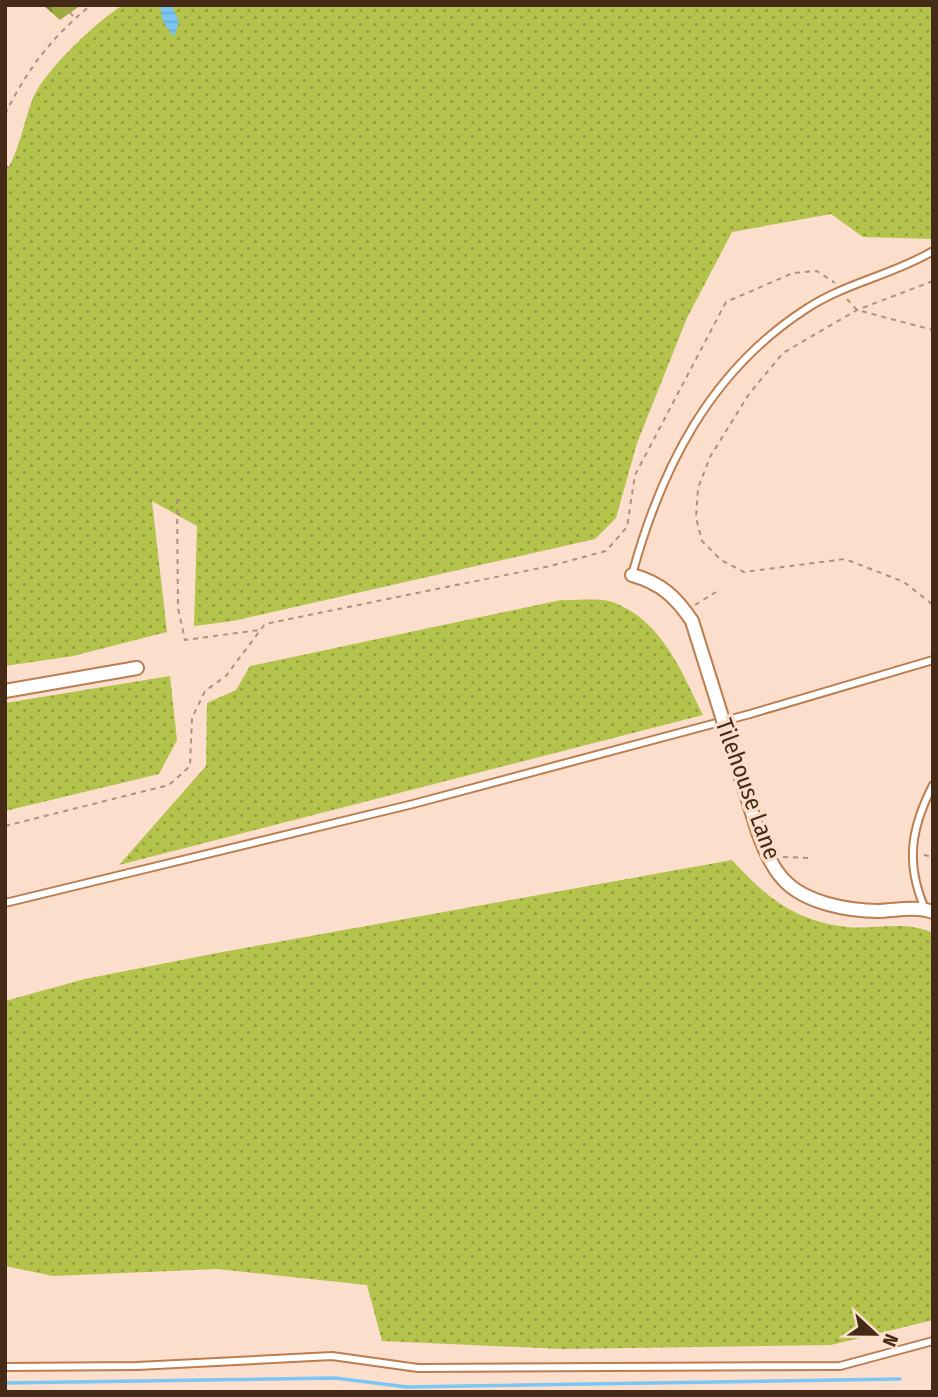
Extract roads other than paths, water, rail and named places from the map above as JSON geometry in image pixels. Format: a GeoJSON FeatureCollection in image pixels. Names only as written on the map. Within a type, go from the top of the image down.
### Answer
{"type":"FeatureCollection","features":[{"type":"Feature","properties":{"kind":"street","name":"Tilehouse Lane"},"geometry":{"type":"LineString","coordinates":[[632,575],[651,580],[670,593],[689,617],[766,855],[792,888],[836,906],[876,911],[929,910]]}},
{"type":"Feature","properties":{"kind":"street"},"geometry":{"type":"LineString","coordinates":[[5,691],[136,668]]}},
{"type":"Feature","properties":{"kind":"lane"},"geometry":{"type":"LineString","coordinates":[[632,575],[647,521],[665,475],[682,442],[739,363],[807,308],[933,251]]}},
{"type":"Feature","properties":{"kind":"lane"},"geometry":{"type":"LineString","coordinates":[[5,903],[413,804],[763,710],[933,660]]}},
{"type":"Feature","properties":{"kind":"lane"},"geometry":{"type":"LineString","coordinates":[[929,910],[914,883],[912,841],[933,785]]}},
{"type":"Feature","properties":{"kind":"lane"},"geometry":{"type":"LineString","coordinates":[[5,1367],[137,1366],[331,1356],[418,1368],[841,1366],[933,1341]]}},
{"type":"Feature","properties":{"kind":"water"},"geometry":{"type":"Polygon","coordinates":[[[160,5],[171,5],[179,21],[174,37],[163,22],[160,5]]]}},
{"type":"Feature","properties":{"kind":"waterway"},"geometry":{"type":"LineString","coordinates":[[5,1383],[335,1378],[407,1387],[900,1379]]}}]}
